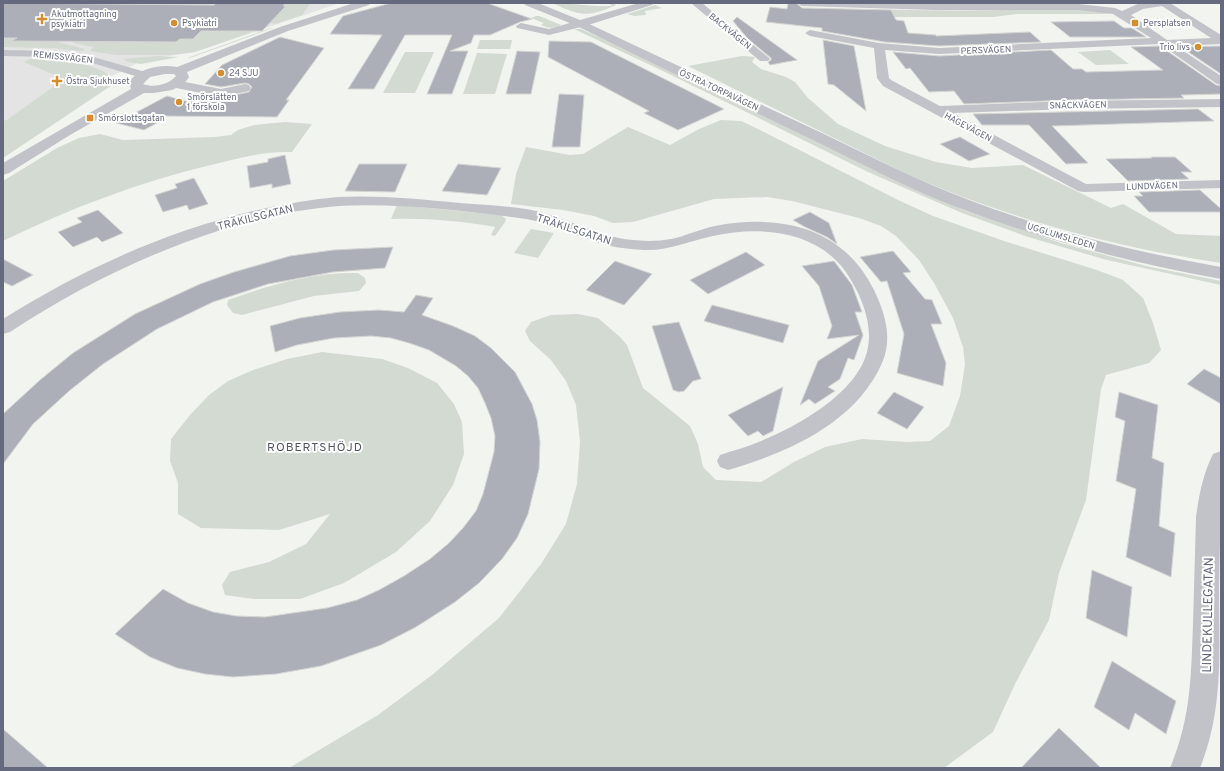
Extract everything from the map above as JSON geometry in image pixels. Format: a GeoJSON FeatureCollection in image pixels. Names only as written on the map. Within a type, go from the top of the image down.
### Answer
{"type":"FeatureCollection","features":[{"type":"Feature","properties":{"kind":"street"},"geometry":{"type":"LineString","coordinates":[[3,170],[143,82],[165,70],[178,71],[284,29],[365,3]]}},
{"type":"Feature","properties":{"kind":"street","name":"ÖSTRA TORPAVÄGEN"},"geometry":{"type":"LineString","coordinates":[[529,3],[581,24],[907,180]]}},
{"type":"Feature","properties":{"kind":"street"},"geometry":{"type":"LineString","coordinates":[[521,26],[549,32],[581,24],[649,3]]}},
{"type":"Feature","properties":{"kind":"street","name":"BACKVÄGEN"},"geometry":{"type":"LineString","coordinates":[[696,3],[764,59]]}},
{"type":"Feature","properties":{"kind":"street"},"geometry":{"type":"LineString","coordinates":[[802,3],[927,7],[1051,5],[1095,6],[1122,14],[1221,81]]}},
{"type":"Feature","properties":{"kind":"street"},"geometry":{"type":"LineString","coordinates":[[1122,14],[1128,13],[1140,6],[1164,3],[1221,40]]}},
{"type":"Feature","properties":{"kind":"street"},"geometry":{"type":"LineString","coordinates":[[1203,28],[1221,27]]}},
{"type":"Feature","properties":{"kind":"street","name":"PERSVÄGEN"},"geometry":{"type":"LineString","coordinates":[[810,33],[880,46],[921,50],[965,51],[1164,42]]}},
{"type":"Feature","properties":{"kind":"street"},"geometry":{"type":"LineString","coordinates":[[1164,42],[1221,40]]}},
{"type":"Feature","properties":{"kind":"street","name":"HAGEVÄGEN"},"geometry":{"type":"LineString","coordinates":[[880,46],[885,81],[936,110],[1083,188]]}},
{"type":"Feature","properties":{"kind":"street","name":"REMISSVÄGEN"},"geometry":{"type":"LineString","coordinates":[[3,53],[54,54],[90,59],[143,82]]}},
{"type":"Feature","properties":{"kind":"street"},"geometry":{"type":"LineString","coordinates":[[175,84],[183,76],[183,74],[178,71]]}},
{"type":"Feature","properties":{"kind":"street"},"geometry":{"type":"LineString","coordinates":[[143,82],[158,88],[175,84],[221,92],[245,88]]}},
{"type":"Feature","properties":{"kind":"street","name":"SNÄCKVÄGEN"},"geometry":{"type":"LineString","coordinates":[[936,110],[1072,105],[1221,103]]}},
{"type":"Feature","properties":{"kind":"street","name":"UGGLUMSLEDEN"},"geometry":{"type":"LineString","coordinates":[[907,180],[963,204],[1059,236],[1187,268],[1221,273]]}},
{"type":"Feature","properties":{"kind":"street","name":"LUNDVÄGEN"},"geometry":{"type":"LineString","coordinates":[[1083,188],[1221,184]]}},
{"type":"Feature","properties":{"kind":"street","name":"TRÄKILSGATAN"},"geometry":{"type":"LineString","coordinates":[[3,328],[68,287],[146,250],[197,232],[248,217],[310,205],[354,201],[396,202],[511,212],[531,215],[559,223],[603,239],[624,244],[670,244],[712,231],[741,227],[786,229],[812,236],[826,244],[840,256],[857,275],[867,293],[875,316],[878,332],[877,352],[873,364],[864,381],[853,394],[826,415],[763,451],[747,457],[728,461]]}},
{"type":"Feature","properties":{"kind":"street","name":"LINDEKULLEGATAN"},"geometry":{"type":"LineString","coordinates":[[1185,768],[1191,755],[1201,723],[1206,690],[1208,517],[1215,472],[1221,460]]}},
{"type":"Feature","properties":{"kind":"shaded area","name":"Östra Sjukhuset"},"geometry":{"type":"Polygon","coordinates":[[[3,3],[340,3],[195,52],[143,60],[110,77],[112,85],[3,158],[3,3]]]}},
{"type":"Feature","properties":{"kind":"shaded area"},"geometry":{"type":"Polygon","coordinates":[[[280,3],[310,4],[302,15],[275,24],[262,20],[278,14],[286,6],[283,6],[284,4],[280,3]]]}},
{"type":"Feature","properties":{"kind":"shaded area"},"geometry":{"type":"Polygon","coordinates":[[[552,3],[612,6],[609,3],[613,3],[616,5],[591,14],[584,14],[570,11],[552,3]]]}},
{"type":"Feature","properties":{"kind":"shaded area"},"geometry":{"type":"Polygon","coordinates":[[[655,5],[662,8],[645,11],[646,15],[634,16],[627,14],[655,5]]]}},
{"type":"Feature","properties":{"kind":"shaded area"},"geometry":{"type":"Polygon","coordinates":[[[1070,8],[1110,14],[1017,14],[993,17],[859,17],[842,12],[858,9],[1001,10],[1070,8]]]}},
{"type":"Feature","properties":{"kind":"shaded area"},"geometry":{"type":"Polygon","coordinates":[[[536,16],[561,25],[553,28],[543,26],[541,25],[544,23],[531,18],[536,16]]]}},
{"type":"Feature","properties":{"kind":"shaded area"},"geometry":{"type":"Polygon","coordinates":[[[264,25],[269,26],[195,52],[172,55],[116,55],[90,51],[94,47],[74,43],[71,40],[106,42],[110,38],[152,42],[176,42],[180,39],[193,39],[201,31],[234,31],[264,25]]]}},
{"type":"Feature","properties":{"kind":"shaded area"},"geometry":{"type":"Polygon","coordinates":[[[273,28],[187,59],[190,57],[273,28]]]}},
{"type":"Feature","properties":{"kind":"shaded area"},"geometry":{"type":"Polygon","coordinates":[[[574,29],[581,29],[628,50],[914,188],[966,211],[1061,243],[1146,266],[1221,281],[1221,285],[1107,260],[1028,237],[962,213],[868,172],[574,29]]]}},
{"type":"Feature","properties":{"kind":"shaded area"},"geometry":{"type":"Polygon","coordinates":[[[3,38],[17,38],[12,41],[35,41],[45,39],[85,49],[82,51],[53,48],[3,47],[3,38]]]}},
{"type":"Feature","properties":{"kind":"shaded area"},"geometry":{"type":"Polygon","coordinates":[[[480,40],[512,40],[510,49],[477,49],[480,40]]]}},
{"type":"Feature","properties":{"kind":"shaded area"},"geometry":{"type":"Polygon","coordinates":[[[1110,50],[1129,64],[1096,65],[1078,52],[1110,50]]]}},
{"type":"Feature","properties":{"kind":"shaded area"},"geometry":{"type":"Polygon","coordinates":[[[405,52],[434,52],[415,93],[383,93],[405,52]]]}},
{"type":"Feature","properties":{"kind":"shaded area"},"geometry":{"type":"Polygon","coordinates":[[[477,53],[507,54],[495,94],[463,94],[477,53]]]}},
{"type":"Feature","properties":{"kind":"shaded area"},"geometry":{"type":"Polygon","coordinates":[[[158,56],[179,57],[141,64],[128,62],[123,59],[158,56]]]}},
{"type":"Feature","properties":{"kind":"shaded area"},"geometry":{"type":"Polygon","coordinates":[[[742,56],[755,57],[752,62],[761,69],[786,77],[795,82],[808,98],[838,124],[885,146],[936,162],[972,168],[1023,165],[1111,208],[1123,204],[1176,234],[1221,236],[1221,263],[1141,249],[1062,229],[984,205],[909,175],[688,66],[742,56]]]}},
{"type":"Feature","properties":{"kind":"shaded area"},"geometry":{"type":"Polygon","coordinates":[[[33,58],[62,60],[96,68],[109,76],[112,85],[3,158],[3,121],[7,120],[64,79],[24,62],[33,58]]]}},
{"type":"Feature","properties":{"kind":"shaded area"},"geometry":{"type":"Polygon","coordinates":[[[721,120],[741,121],[933,216],[1123,280],[1143,298],[1153,323],[1161,350],[1149,363],[1106,375],[1101,389],[1086,500],[1059,573],[1049,620],[1015,684],[993,732],[944,768],[289,768],[378,715],[432,675],[499,618],[541,564],[566,524],[577,484],[580,442],[576,405],[566,381],[551,360],[530,341],[525,331],[531,322],[551,315],[578,314],[598,318],[627,345],[643,388],[690,426],[698,444],[703,467],[716,480],[761,482],[794,462],[825,447],[862,439],[907,442],[930,441],[949,426],[960,396],[965,364],[963,347],[953,318],[934,283],[919,260],[896,236],[881,226],[859,218],[792,201],[767,197],[714,199],[633,222],[613,223],[594,216],[563,210],[511,204],[516,174],[526,147],[570,155],[583,154],[628,127],[670,145],[699,129],[721,120]]]}},
{"type":"Feature","properties":{"kind":"shaded area"},"geometry":{"type":"Polygon","coordinates":[[[285,122],[312,124],[292,152],[261,154],[241,158],[184,172],[131,188],[79,207],[3,241],[3,181],[57,148],[79,138],[100,134],[123,140],[215,137],[231,135],[238,130],[254,125],[285,122]]]}},
{"type":"Feature","properties":{"kind":"shaded area"},"geometry":{"type":"Polygon","coordinates":[[[397,205],[501,215],[506,219],[495,236],[491,235],[495,227],[431,220],[391,219],[397,205]]]}},
{"type":"Feature","properties":{"kind":"shaded area"},"geometry":{"type":"Polygon","coordinates":[[[531,229],[554,233],[538,258],[514,253],[531,229]]]}},
{"type":"Feature","properties":{"kind":"shaded area"},"geometry":{"type":"Polygon","coordinates":[[[341,273],[358,273],[365,278],[366,283],[359,291],[314,296],[242,315],[233,313],[227,305],[228,300],[259,289],[292,280],[341,273]]]}},
{"type":"Feature","properties":{"kind":"shaded area"},"geometry":{"type":"Polygon","coordinates":[[[322,352],[382,359],[408,368],[437,383],[454,404],[462,422],[464,454],[453,485],[430,521],[396,552],[344,583],[300,599],[253,599],[225,595],[222,585],[230,572],[269,562],[306,544],[330,514],[279,530],[201,528],[178,514],[178,483],[170,461],[171,439],[190,415],[209,395],[228,381],[253,370],[287,359],[322,352]]]}},
{"type":"Feature","properties":{"kind":"building"},"geometry":{"type":"Polygon","coordinates":[[[3,3],[214,5],[216,3],[280,3],[285,4],[283,6],[286,6],[262,31],[201,31],[193,39],[180,39],[176,42],[11,41],[17,38],[3,38],[3,3]]]}},
{"type":"Feature","properties":{"kind":"building"},"geometry":{"type":"Polygon","coordinates":[[[391,3],[487,3],[532,19],[520,22],[490,35],[474,35],[471,43],[450,51],[468,51],[452,94],[427,94],[452,35],[405,35],[374,89],[348,89],[382,35],[330,34],[343,16],[391,3]]]}},
{"type":"Feature","properties":{"kind":"building"},"geometry":{"type":"Polygon","coordinates":[[[788,3],[796,3],[802,8],[891,10],[896,20],[904,21],[908,33],[936,36],[1030,32],[1041,42],[939,46],[885,42],[822,31],[822,28],[766,22],[770,7],[787,9],[788,3]]]}},
{"type":"Feature","properties":{"kind":"building"},"geometry":{"type":"Polygon","coordinates":[[[737,17],[797,60],[770,65],[768,62],[771,58],[748,39],[733,21],[737,17]]]}},
{"type":"Feature","properties":{"kind":"building"},"geometry":{"type":"Polygon","coordinates":[[[1114,21],[1124,28],[1132,28],[1146,37],[1070,37],[1051,22],[1114,21]]]}},
{"type":"Feature","properties":{"kind":"building"},"geometry":{"type":"Polygon","coordinates":[[[280,37],[324,48],[286,100],[289,100],[277,117],[163,116],[164,119],[144,130],[116,123],[167,96],[189,102],[196,94],[221,98],[249,92],[252,87],[245,83],[221,87],[205,84],[222,65],[280,37]]]}},
{"type":"Feature","properties":{"kind":"building"},"geometry":{"type":"Polygon","coordinates":[[[823,40],[854,46],[866,111],[834,85],[828,84],[823,40]]]}},
{"type":"Feature","properties":{"kind":"building"},"geometry":{"type":"Polygon","coordinates":[[[549,41],[591,42],[724,109],[678,130],[644,113],[649,111],[548,57],[549,41]]]}},
{"type":"Feature","properties":{"kind":"building"},"geometry":{"type":"Polygon","coordinates":[[[1160,46],[1216,85],[1221,86],[1221,94],[1181,95],[1184,98],[964,104],[954,91],[929,92],[910,68],[906,69],[893,52],[939,56],[1051,50],[1073,69],[1082,69],[1086,72],[1163,70],[1131,47],[1160,46]]]}},
{"type":"Feature","properties":{"kind":"building"},"geometry":{"type":"Polygon","coordinates":[[[1221,46],[1221,74],[1181,47],[1221,46]]]}},
{"type":"Feature","properties":{"kind":"building"},"geometry":{"type":"Polygon","coordinates":[[[517,51],[540,52],[531,94],[506,94],[517,51]]]}},
{"type":"Feature","properties":{"kind":"building"},"geometry":{"type":"Polygon","coordinates":[[[559,94],[584,95],[580,147],[552,147],[559,94]]]}},
{"type":"Feature","properties":{"kind":"building"},"geometry":{"type":"Polygon","coordinates":[[[1198,109],[1214,121],[1052,126],[1088,163],[1066,164],[1029,125],[982,125],[973,114],[1198,109]]]}},
{"type":"Feature","properties":{"kind":"building"},"geometry":{"type":"Polygon","coordinates":[[[960,137],[990,154],[969,161],[940,144],[960,137]]]}},
{"type":"Feature","properties":{"kind":"building"},"geometry":{"type":"Polygon","coordinates":[[[285,155],[291,184],[272,188],[272,184],[250,188],[247,166],[268,162],[268,159],[285,155]]]}},
{"type":"Feature","properties":{"kind":"building"},"geometry":{"type":"Polygon","coordinates":[[[1151,157],[1175,157],[1192,172],[1181,172],[1189,179],[1128,181],[1106,159],[1152,158],[1151,157]]]}},
{"type":"Feature","properties":{"kind":"building"},"geometry":{"type":"Polygon","coordinates":[[[359,164],[407,164],[395,192],[345,191],[359,164]]]}},
{"type":"Feature","properties":{"kind":"building"},"geometry":{"type":"Polygon","coordinates":[[[458,164],[501,168],[487,195],[442,191],[458,164]]]}},
{"type":"Feature","properties":{"kind":"building"},"geometry":{"type":"Polygon","coordinates":[[[194,178],[208,204],[189,210],[187,205],[163,212],[155,195],[177,188],[175,184],[194,178]]]}},
{"type":"Feature","properties":{"kind":"building"},"geometry":{"type":"Polygon","coordinates":[[[1200,190],[1221,209],[1221,212],[1149,212],[1134,196],[1143,196],[1139,192],[1200,190]]]}},
{"type":"Feature","properties":{"kind":"building"},"geometry":{"type":"Polygon","coordinates":[[[98,210],[123,233],[102,242],[97,237],[73,247],[58,232],[82,222],[77,218],[98,210]]]}},
{"type":"Feature","properties":{"kind":"building"},"geometry":{"type":"Polygon","coordinates":[[[810,212],[829,223],[837,244],[827,237],[793,220],[810,212]]]}},
{"type":"Feature","properties":{"kind":"building"},"geometry":{"type":"Polygon","coordinates":[[[393,247],[385,268],[333,272],[268,284],[213,302],[157,329],[103,364],[69,391],[33,424],[3,464],[3,414],[40,380],[73,353],[135,314],[200,284],[234,272],[290,256],[333,250],[393,247]]]}},
{"type":"Feature","properties":{"kind":"building"},"geometry":{"type":"Polygon","coordinates":[[[893,251],[911,272],[903,273],[925,299],[932,300],[942,324],[931,324],[946,363],[943,386],[897,373],[904,334],[887,281],[881,282],[860,257],[893,251]]]}},
{"type":"Feature","properties":{"kind":"building"},"geometry":{"type":"Polygon","coordinates":[[[746,252],[765,265],[708,294],[690,280],[746,252]]]}},
{"type":"Feature","properties":{"kind":"building"},"geometry":{"type":"Polygon","coordinates":[[[3,259],[33,275],[12,286],[3,282],[3,259]]]}},
{"type":"Feature","properties":{"kind":"building"},"geometry":{"type":"Polygon","coordinates":[[[615,261],[652,274],[624,305],[586,290],[615,261]]]}},
{"type":"Feature","properties":{"kind":"building"},"geometry":{"type":"Polygon","coordinates":[[[834,261],[852,285],[862,312],[855,312],[863,335],[854,360],[848,358],[840,379],[828,387],[835,391],[815,404],[809,399],[800,405],[818,361],[859,335],[827,339],[832,326],[819,286],[802,266],[834,261]]]}},
{"type":"Feature","properties":{"kind":"building"},"geometry":{"type":"Polygon","coordinates":[[[416,295],[433,298],[422,315],[475,336],[491,348],[515,372],[532,404],[537,420],[540,442],[539,469],[528,514],[517,538],[502,559],[479,583],[455,602],[416,627],[381,645],[321,666],[276,674],[233,677],[205,674],[177,668],[150,657],[115,634],[163,589],[188,603],[213,612],[236,616],[265,617],[327,608],[357,600],[404,576],[430,559],[449,543],[463,528],[476,511],[483,494],[494,452],[495,436],[491,418],[485,403],[478,388],[468,376],[456,366],[429,350],[391,338],[371,336],[334,338],[297,345],[275,352],[270,326],[300,318],[340,312],[379,310],[404,312],[416,295]]]}},
{"type":"Feature","properties":{"kind":"building"},"geometry":{"type":"Polygon","coordinates":[[[712,305],[789,325],[783,343],[704,321],[712,305]]]}},
{"type":"Feature","properties":{"kind":"building"},"geometry":{"type":"Polygon","coordinates":[[[679,322],[701,379],[693,381],[684,391],[679,392],[673,390],[652,326],[679,322]]]}},
{"type":"Feature","properties":{"kind":"building"},"geometry":{"type":"Polygon","coordinates":[[[1204,369],[1221,378],[1221,404],[1187,384],[1204,369]]]}},
{"type":"Feature","properties":{"kind":"building"},"geometry":{"type":"Polygon","coordinates":[[[783,387],[773,431],[763,436],[758,431],[748,436],[728,415],[783,387]]]}},
{"type":"Feature","properties":{"kind":"building"},"geometry":{"type":"Polygon","coordinates":[[[894,392],[924,407],[907,429],[877,413],[894,392]]]}},
{"type":"Feature","properties":{"kind":"building"},"geometry":{"type":"Polygon","coordinates":[[[1119,392],[1158,405],[1152,458],[1164,463],[1159,526],[1175,533],[1171,577],[1126,557],[1136,489],[1116,481],[1125,421],[1115,417],[1119,392]]]}},
{"type":"Feature","properties":{"kind":"building"},"geometry":{"type":"Polygon","coordinates":[[[1092,570],[1132,587],[1127,637],[1086,618],[1092,570]]]}},
{"type":"Feature","properties":{"kind":"building"},"geometry":{"type":"Polygon","coordinates":[[[1112,661],[1176,701],[1166,734],[1135,713],[1129,730],[1094,707],[1112,661]]]}},
{"type":"Feature","properties":{"kind":"building"},"geometry":{"type":"Polygon","coordinates":[[[1059,728],[1101,768],[1021,768],[1059,728]]]}},
{"type":"Feature","properties":{"kind":"building"},"geometry":{"type":"Polygon","coordinates":[[[3,729],[48,768],[3,768],[3,729]]]}},
{"type":"Feature","properties":{"kind":"place","name":"Akutmottagning psykiatri"},"geometry":{"type":"Point","coordinates":[42,19]}},
{"type":"Feature","properties":{"kind":"place","name":"Psykiatri"},"geometry":{"type":"Point","coordinates":[174,23]}},
{"type":"Feature","properties":{"kind":"place","name":"Persplatsen"},"geometry":{"type":"Point","coordinates":[1135,23]}},
{"type":"Feature","properties":{"kind":"place","name":"Trio livs"},"geometry":{"type":"Point","coordinates":[1198,47]}},
{"type":"Feature","properties":{"kind":"place","name":"24 SJU"},"geometry":{"type":"Point","coordinates":[221,73]}},
{"type":"Feature","properties":{"kind":"place","name":"Östra Sjukhuset"},"geometry":{"type":"Point","coordinates":[57,81]}},
{"type":"Feature","properties":{"kind":"place","name":"Smörslätten 1 förskola"},"geometry":{"type":"Point","coordinates":[179,102]}},
{"type":"Feature","properties":{"kind":"place","name":"Smörslottsgatan"},"geometry":{"type":"Point","coordinates":[90,118]}},
{"type":"Feature","properties":{"kind":"district","name":"ROBERTSHÖJD"},"geometry":{"type":"Point","coordinates":[315,447]}}]}
